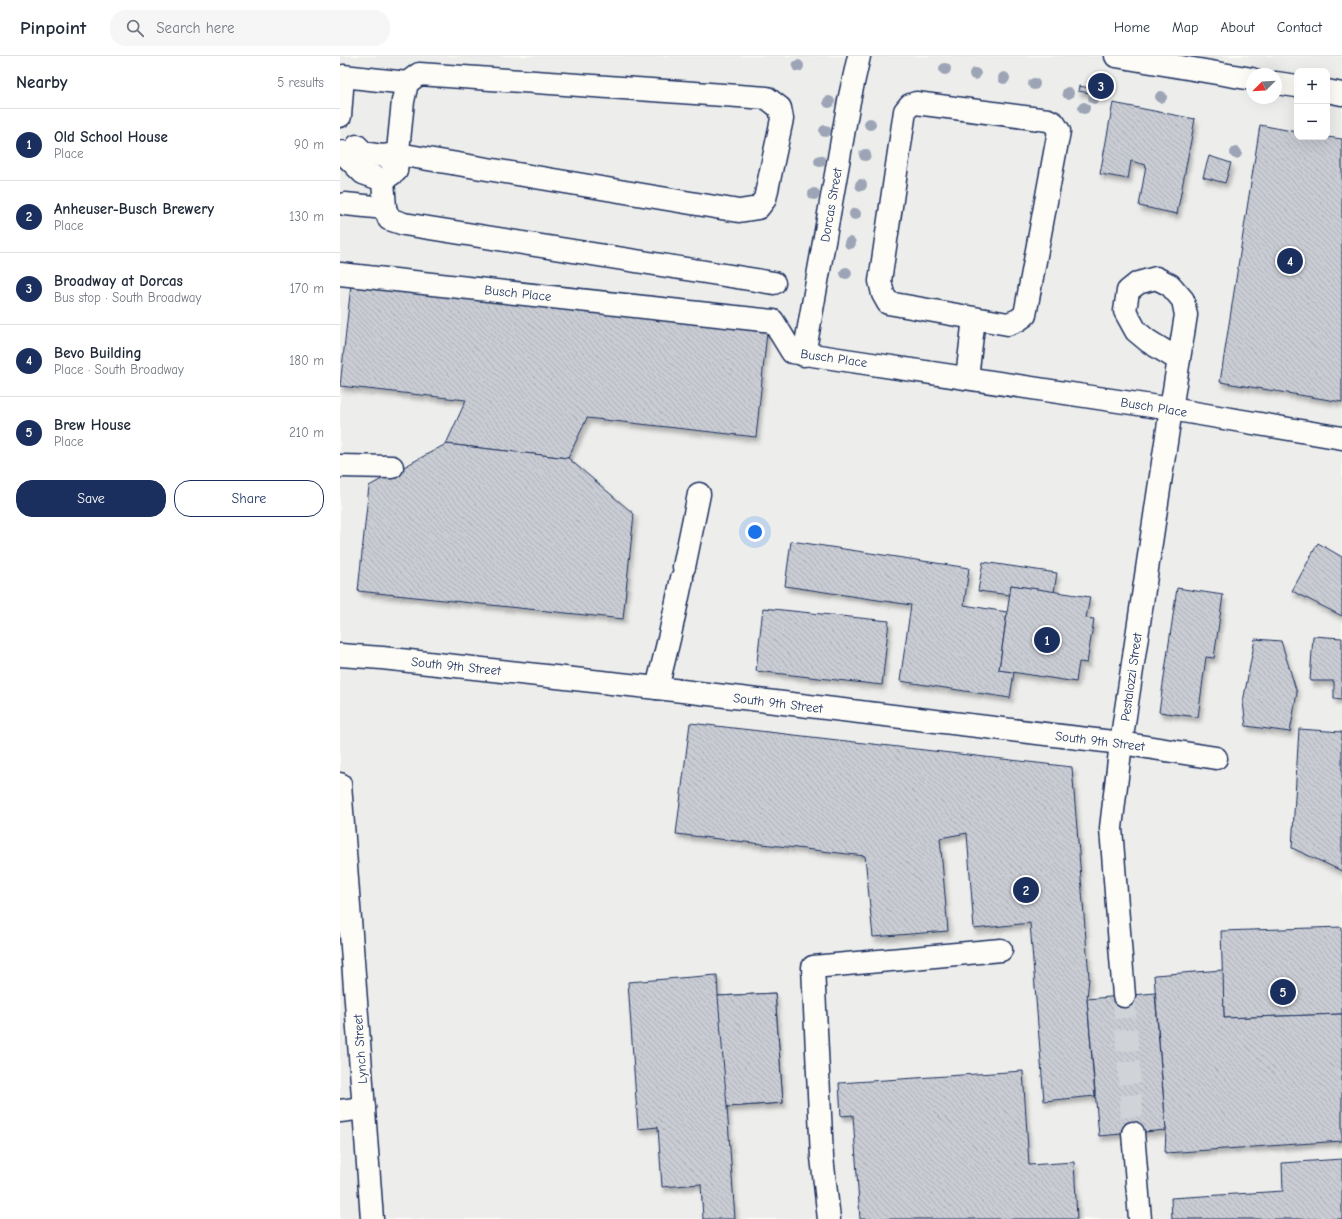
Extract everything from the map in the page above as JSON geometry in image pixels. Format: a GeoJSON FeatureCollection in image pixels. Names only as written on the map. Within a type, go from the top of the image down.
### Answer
{"type":"FeatureCollection","features":[{"type":"Feature","properties":{"kind":"street","name":"Dorcas Street"},"geometry":{"type":"LineString","coordinates":[[804,355],[849,101],[859,56]]}},
{"type":"Feature","properties":{"kind":"street"},"geometry":{"type":"LineString","coordinates":[[1116,56],[1246,78]]}},
{"type":"Feature","properties":{"kind":"street"},"geometry":{"type":"LineString","coordinates":[[382,180],[363,173],[346,150],[365,140],[384,141],[398,154],[739,211],[758,208],[765,199],[782,119],[780,108],[767,98],[419,74],[407,83],[403,101],[398,154],[396,171],[382,180]]}},
{"type":"Feature","properties":{"kind":"street"},"geometry":{"type":"LineString","coordinates":[[340,116],[342,76],[407,83]]}},
{"type":"Feature","properties":{"kind":"street"},"geometry":{"type":"LineString","coordinates":[[1282,84],[1294,86]]}},
{"type":"Feature","properties":{"kind":"street"},"geometry":{"type":"LineString","coordinates":[[1330,92],[1342,94]]}},
{"type":"Feature","properties":{"kind":"street"},"geometry":{"type":"LineString","coordinates":[[916,103],[1048,120],[1054,123],[1059,131],[1025,315],[1008,324],[974,318],[888,303],[883,294],[880,281],[905,111],[910,105],[916,103]]}},
{"type":"Feature","properties":{"kind":"street"},"geometry":{"type":"LineString","coordinates":[[382,180],[384,208],[389,219],[404,224],[774,283]]}},
{"type":"Feature","properties":{"kind":"street"},"geometry":{"type":"LineString","coordinates":[[345,204],[384,208]]}},
{"type":"Feature","properties":{"kind":"street","name":"Busch Place"},"geometry":{"type":"LineString","coordinates":[[340,274],[773,321],[792,352],[804,355],[1171,409],[1342,438]]}},
{"type":"Feature","properties":{"kind":"street"},"geometry":{"type":"LineString","coordinates":[[967,378],[974,318]]}},
{"type":"Feature","properties":{"kind":"street","name":"Pestalozzi Street"},"geometry":{"type":"LineString","coordinates":[[1124,996],[1111,828],[1121,743],[1179,360]]}},
{"type":"Feature","properties":{"kind":"street"},"geometry":{"type":"LineString","coordinates":[[340,466],[392,467]]}},
{"type":"Feature","properties":{"kind":"street"},"geometry":{"type":"LineString","coordinates":[[657,688],[683,573],[698,494]]}},
{"type":"Feature","properties":{"kind":"street","name":"South 9th Street"},"geometry":{"type":"LineString","coordinates":[[340,655],[657,688],[1121,743],[1216,758]]}},
{"type":"Feature","properties":{"kind":"street","name":"Lynch Street"},"geometry":{"type":"LineString","coordinates":[[340,784],[372,1219]]}},
{"type":"Feature","properties":{"kind":"street"},"geometry":{"type":"LineString","coordinates":[[829,1219],[822,1157],[813,967],[1002,950]]}},
{"type":"Feature","properties":{"kind":"street"},"geometry":{"type":"LineString","coordinates":[[340,1111],[364,1108]]}},
{"type":"Feature","properties":{"kind":"street"},"geometry":{"type":"LineString","coordinates":[[1133,1133],[1140,1219]]}},
{"type":"Feature","properties":{"kind":"shaded area"},"geometry":{"type":"Polygon","coordinates":[[[340,56],[1342,56],[1342,1219],[340,1219],[340,56]]]}},
{"type":"Feature","properties":{"kind":"building"},"geometry":{"type":"Polygon","coordinates":[[[1079,86],[1090,88],[1090,93],[1078,91],[1079,86]]]}},
{"type":"Feature","properties":{"kind":"building"},"geometry":{"type":"Polygon","coordinates":[[[1113,103],[1195,119],[1177,214],[1139,206],[1146,165],[1131,161],[1128,179],[1100,174],[1113,103]]]}},
{"type":"Feature","properties":{"kind":"building"},"geometry":{"type":"Polygon","coordinates":[[[1260,125],[1294,131],[1294,140],[1330,140],[1330,137],[1342,139],[1342,402],[1220,382],[1260,125]]]}},
{"type":"Feature","properties":{"kind":"building"},"geometry":{"type":"Polygon","coordinates":[[[1209,156],[1231,163],[1225,183],[1203,177],[1209,156]]]}},
{"type":"Feature","properties":{"kind":"building"},"geometry":{"type":"Polygon","coordinates":[[[351,285],[767,332],[756,437],[587,418],[568,458],[446,444],[466,400],[340,386],[351,285]]]}},
{"type":"Feature","properties":{"kind":"building"},"geometry":{"type":"Polygon","coordinates":[[[446,444],[568,458],[634,514],[623,619],[358,591],[369,486],[446,444]]]}},
{"type":"Feature","properties":{"kind":"building"},"geometry":{"type":"Polygon","coordinates":[[[791,541],[969,568],[964,605],[1007,612],[999,670],[1014,672],[1010,698],[900,681],[911,605],[785,586],[791,541]]]}},
{"type":"Feature","properties":{"kind":"building"},"geometry":{"type":"Polygon","coordinates":[[[1318,543],[1342,557],[1342,616],[1292,591],[1318,543]]]}},
{"type":"Feature","properties":{"kind":"building"},"geometry":{"type":"Polygon","coordinates":[[[983,562],[1057,573],[1054,592],[1011,585],[1010,595],[978,591],[983,562]]]}},
{"type":"Feature","properties":{"kind":"building"},"geometry":{"type":"Polygon","coordinates":[[[1011,585],[1090,597],[1086,618],[1094,619],[1087,663],[1079,662],[1076,682],[999,670],[1011,585]]]}},
{"type":"Feature","properties":{"kind":"building"},"geometry":{"type":"Polygon","coordinates":[[[1177,588],[1223,595],[1214,658],[1206,657],[1198,717],[1159,712],[1177,588]]]}},
{"type":"Feature","properties":{"kind":"building"},"geometry":{"type":"Polygon","coordinates":[[[763,608],[889,621],[882,685],[756,671],[763,608]]]}},
{"type":"Feature","properties":{"kind":"building"},"geometry":{"type":"Polygon","coordinates":[[[1313,636],[1342,638],[1342,700],[1334,699],[1334,681],[1310,681],[1313,636]]]}},
{"type":"Feature","properties":{"kind":"building"},"geometry":{"type":"Polygon","coordinates":[[[1255,639],[1281,641],[1297,693],[1290,732],[1246,726],[1243,702],[1255,639]]]}},
{"type":"Feature","properties":{"kind":"building"},"geometry":{"type":"Polygon","coordinates":[[[690,723],[1072,767],[1089,977],[1087,999],[1095,1096],[1044,1101],[1030,923],[974,929],[967,833],[940,838],[948,931],[873,937],[865,856],[676,834],[690,723]]]}},
{"type":"Feature","properties":{"kind":"building"},"geometry":{"type":"Polygon","coordinates":[[[1299,729],[1342,732],[1342,871],[1292,848],[1299,729]]]}},
{"type":"Feature","properties":{"kind":"building"},"geometry":{"type":"Polygon","coordinates":[[[1342,927],[1342,1014],[1224,1018],[1221,931],[1342,927]]]}},
{"type":"Feature","properties":{"kind":"building"},"geometry":{"type":"Polygon","coordinates":[[[1223,970],[1224,1018],[1342,1014],[1342,1141],[1165,1153],[1166,1130],[1154,975],[1223,970]]]}},
{"type":"Feature","properties":{"kind":"building"},"geometry":{"type":"Polygon","coordinates":[[[717,975],[718,996],[775,993],[783,1103],[727,1107],[735,1219],[703,1219],[701,1184],[662,1187],[658,1127],[638,1129],[628,982],[717,975]]]}},
{"type":"Feature","properties":{"kind":"building"},"geometry":{"type":"Polygon","coordinates":[[[775,993],[783,1103],[727,1107],[718,996],[775,993]]]}},
{"type":"Feature","properties":{"kind":"building"},"geometry":{"type":"Polygon","coordinates":[[[1155,993],[1166,1130],[1099,1136],[1087,999],[1155,993]]]}},
{"type":"Feature","properties":{"kind":"building"},"geometry":{"type":"Polygon","coordinates":[[[1023,1071],[1029,1165],[1074,1162],[1077,1219],[860,1219],[853,1115],[841,1116],[839,1083],[1023,1071]]]}},
{"type":"Feature","properties":{"kind":"building"},"geometry":{"type":"Polygon","coordinates":[[[1342,1159],[1342,1219],[1172,1219],[1171,1198],[1283,1191],[1282,1163],[1342,1159]]]}},
{"type":"Feature","properties":{"kind":"tunnel"},"geometry":{"type":"LineString","coordinates":[[1124,996],[1133,1133]]}},
{"type":"Feature","properties":{"kind":"place","name":"Broadway at Dorcas"},"geometry":{"type":"Point","coordinates":[1101,86]}},
{"type":"Feature","properties":{"kind":"place","name":"Bevo Building"},"geometry":{"type":"Point","coordinates":[1290,261]}},
{"type":"Feature","properties":{"kind":"place","name":"Old School House"},"geometry":{"type":"Point","coordinates":[1047,640]}},
{"type":"Feature","properties":{"kind":"place","name":"Anheuser-Busch Brewery"},"geometry":{"type":"Point","coordinates":[1026,890]}},
{"type":"Feature","properties":{"kind":"place","name":"Brew House"},"geometry":{"type":"Point","coordinates":[1283,992]}}]}
